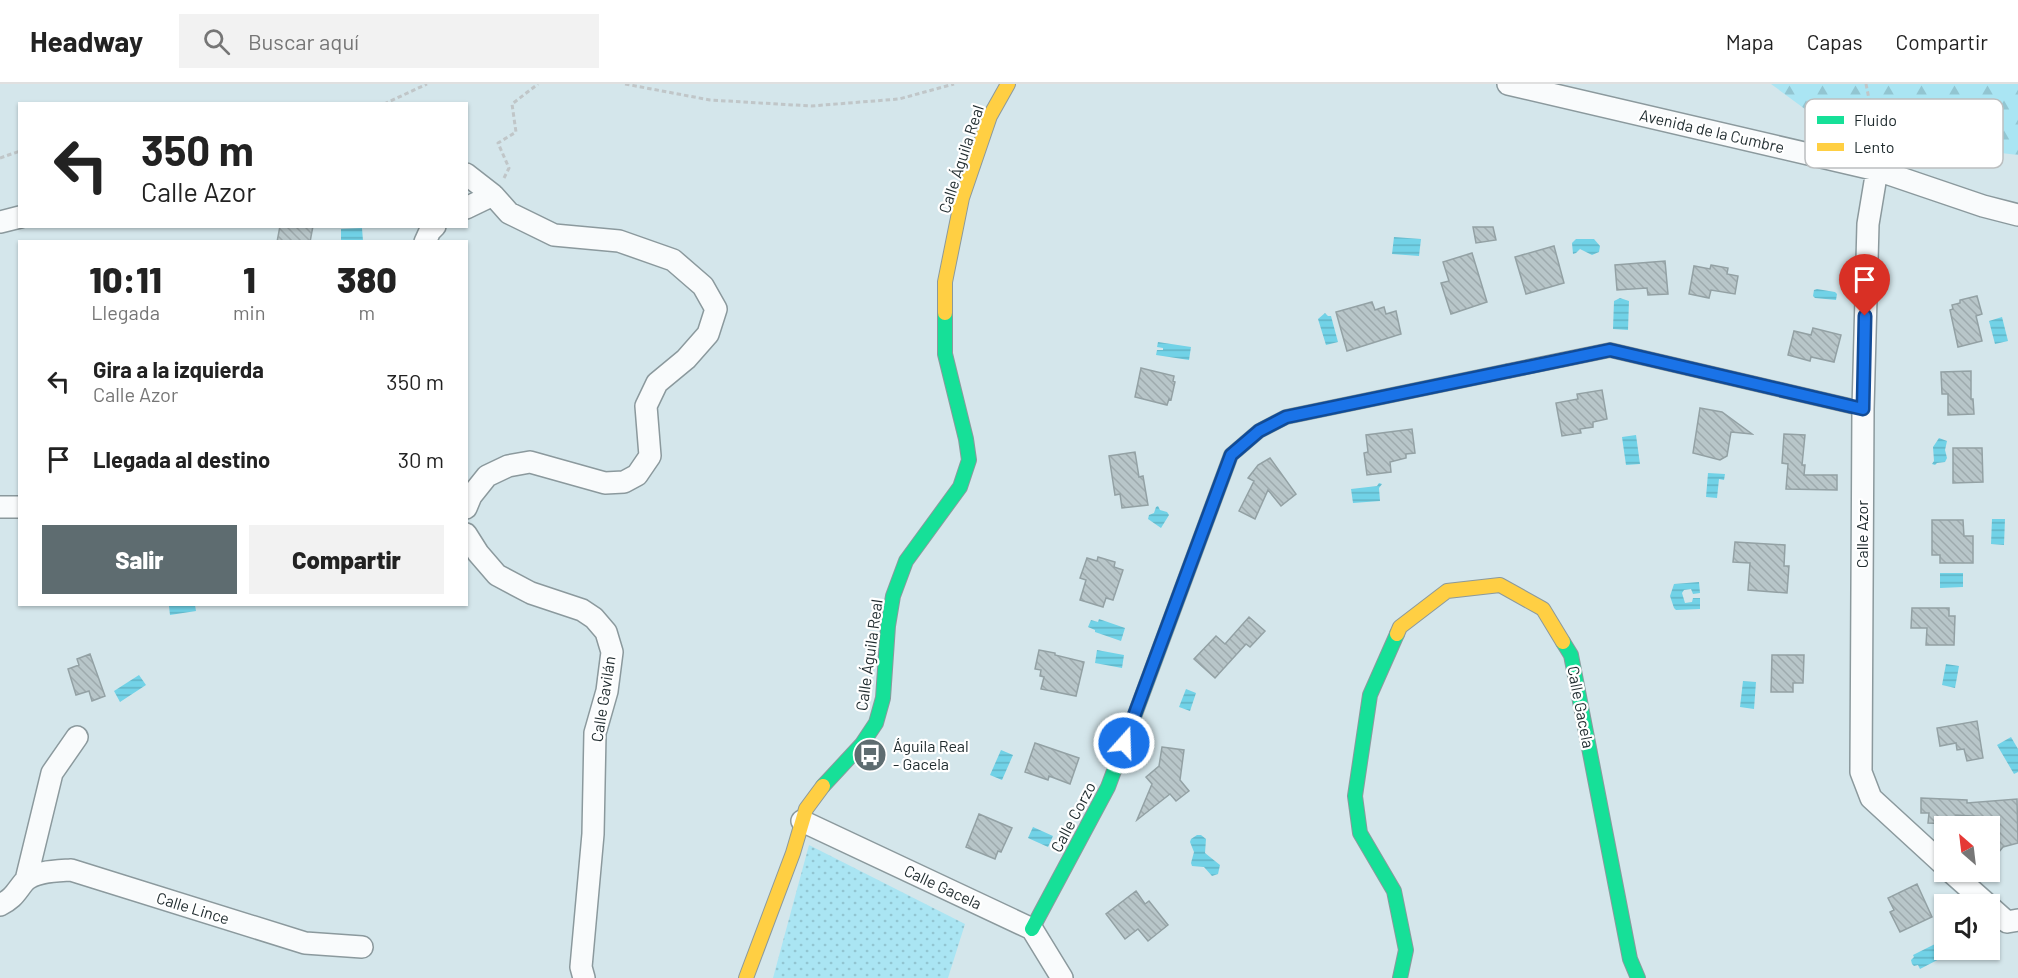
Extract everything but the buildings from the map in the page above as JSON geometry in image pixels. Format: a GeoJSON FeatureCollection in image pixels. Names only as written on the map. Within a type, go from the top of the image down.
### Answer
{"type":"FeatureCollection","features":[{"type":"Feature","properties":{"kind":"street","name":"Calle Águila Real"},"geometry":{"type":"LineString","coordinates":[[746,978],[793,853],[806,809],[821,788],[862,744],[876,723],[883,698],[888,626],[893,596],[906,561],[960,488],[969,460],[945,354],[945,282],[962,198],[990,116],[1008,84]]}},
{"type":"Feature","properties":{"kind":"street","name":"Avenida de la Cumbre"},"geometry":{"type":"LineString","coordinates":[[1508,84],[1805,153]]}},
{"type":"Feature","properties":{"kind":"street","name":"Avenida de la Cumbre"},"geometry":{"type":"LineString","coordinates":[[1868,168],[1983,206],[2018,215]]}},
{"type":"Feature","properties":{"kind":"street","name":"Calle Azor"},"geometry":{"type":"LineString","coordinates":[[1877,170],[1868,224],[1863,409],[1861,772],[1871,798],[1934,856]]}},
{"type":"Feature","properties":{"kind":"street"},"geometry":{"type":"LineString","coordinates":[[468,176],[494,195],[509,213],[554,235],[619,241],[673,260],[703,286],[716,309],[708,334],[686,359],[657,383],[646,406],[650,456],[637,475],[624,482],[605,483],[530,462],[508,466],[488,476],[471,496],[468,503]]}},
{"type":"Feature","properties":{"kind":"street"},"geometry":{"type":"LineString","coordinates":[[468,207],[494,195]]}},
{"type":"Feature","properties":{"kind":"street"},"geometry":{"type":"LineString","coordinates":[[0,222],[18,218]]}},
{"type":"Feature","properties":{"kind":"street","name":"Calle Corzo"},"geometry":{"type":"LineString","coordinates":[[1032,929],[1108,787],[1231,455],[1259,431],[1286,417],[1610,350],[1863,409]]}},
{"type":"Feature","properties":{"kind":"street"},"geometry":{"type":"LineString","coordinates":[[0,507],[18,507]]}},
{"type":"Feature","properties":{"kind":"street","name":"Calle Gavilán"},"geometry":{"type":"LineString","coordinates":[[468,537],[478,553],[498,575],[531,593],[582,610],[594,618],[606,632],[612,652],[607,691],[595,733],[593,834],[581,967],[584,978]]}},
{"type":"Feature","properties":{"kind":"street","name":"Calle Gacela"},"geometry":{"type":"LineString","coordinates":[[1400,978],[1406,950],[1394,891],[1360,833],[1355,796],[1370,695],[1400,627],[1447,591],[1500,585],[1543,609],[1571,655],[1630,959],[1638,978]]}},
{"type":"Feature","properties":{"kind":"street"},"geometry":{"type":"LineString","coordinates":[[0,905],[11,900],[26,880],[52,773],[77,737]]}},
{"type":"Feature","properties":{"kind":"street","name":"Calle Gacela"},"geometry":{"type":"LineString","coordinates":[[802,821],[1032,929]]}},
{"type":"Feature","properties":{"kind":"street","name":"Calle Lince"},"geometry":{"type":"LineString","coordinates":[[26,880],[45,872],[71,870],[305,943],[362,947]]}},
{"type":"Feature","properties":{"kind":"street"},"geometry":{"type":"LineString","coordinates":[[1962,882],[1976,894]]}},
{"type":"Feature","properties":{"kind":"street"},"geometry":{"type":"LineString","coordinates":[[2000,916],[2007,922],[2018,920]]}},
{"type":"Feature","properties":{"kind":"street"},"geometry":{"type":"LineString","coordinates":[[1032,929],[1062,978]]}},
{"type":"Feature","properties":{"kind":"path"},"geometry":{"type":"LineString","coordinates":[[388,102],[427,84]]}},
{"type":"Feature","properties":{"kind":"path"},"geometry":{"type":"LineString","coordinates":[[494,195],[509,168],[498,143],[516,132],[513,104],[538,84]]}},
{"type":"Feature","properties":{"kind":"path"},"geometry":{"type":"LineString","coordinates":[[625,84],[710,100],[811,106],[899,99],[954,84]]}},
{"type":"Feature","properties":{"kind":"path"},"geometry":{"type":"LineString","coordinates":[[1866,84],[1869,99]]}},
{"type":"Feature","properties":{"kind":"path"},"geometry":{"type":"LineString","coordinates":[[0,158],[18,153]]}},
{"type":"Feature","properties":{"kind":"green space"},"geometry":{"type":"Polygon","coordinates":[[[1771,84],[2018,84],[2018,155],[2003,153],[2003,99],[1805,99],[1805,109],[1771,84]]]}},
{"type":"Feature","properties":{"kind":"green space"},"geometry":{"type":"Polygon","coordinates":[[[809,845],[965,924],[948,978],[773,978],[809,845]]]}},
{"type":"Feature","properties":{"kind":"shaded area"},"geometry":{"type":"Polygon","coordinates":[[[362,228],[363,240],[341,240],[341,229],[362,228]]]}},
{"type":"Feature","properties":{"kind":"shaded area"},"geometry":{"type":"Polygon","coordinates":[[[1394,237],[1421,239],[1419,256],[1392,254],[1394,237]]]}},
{"type":"Feature","properties":{"kind":"shaded area"},"geometry":{"type":"Polygon","coordinates":[[[1576,239],[1594,239],[1600,246],[1599,252],[1592,255],[1580,249],[1573,254],[1572,243],[1576,239]]]}},
{"type":"Feature","properties":{"kind":"shaded area"},"geometry":{"type":"Polygon","coordinates":[[[1814,290],[1835,292],[1836,300],[1815,298],[1814,290]]]}},
{"type":"Feature","properties":{"kind":"shaded area"},"geometry":{"type":"Polygon","coordinates":[[[1620,298],[1629,301],[1628,330],[1613,329],[1614,301],[1620,298]]]}},
{"type":"Feature","properties":{"kind":"shaded area"},"geometry":{"type":"Polygon","coordinates":[[[1325,313],[1331,316],[1338,342],[1326,345],[1318,319],[1325,313]]]}},
{"type":"Feature","properties":{"kind":"shaded area"},"geometry":{"type":"Polygon","coordinates":[[[2002,317],[2008,341],[1995,344],[1989,321],[2002,317]]]}},
{"type":"Feature","properties":{"kind":"shaded area"},"geometry":{"type":"Polygon","coordinates":[[[1158,342],[1191,347],[1189,360],[1156,355],[1157,350],[1163,350],[1157,347],[1158,342]]]}},
{"type":"Feature","properties":{"kind":"shaded area"},"geometry":{"type":"Polygon","coordinates":[[[1636,435],[1640,464],[1626,465],[1622,437],[1636,435]]]}},
{"type":"Feature","properties":{"kind":"shaded area"},"geometry":{"type":"Polygon","coordinates":[[[1939,438],[1947,441],[1945,450],[1947,458],[1945,462],[1935,465],[1932,464],[1934,461],[1933,447],[1939,438]]]}},
{"type":"Feature","properties":{"kind":"shaded area"},"geometry":{"type":"Polygon","coordinates":[[[1708,473],[1725,474],[1724,480],[1719,479],[1717,498],[1706,497],[1708,473]]]}},
{"type":"Feature","properties":{"kind":"shaded area"},"geometry":{"type":"Polygon","coordinates":[[[1379,483],[1382,484],[1379,488],[1380,501],[1353,503],[1351,489],[1377,486],[1379,483]]]}},
{"type":"Feature","properties":{"kind":"shaded area"},"geometry":{"type":"Polygon","coordinates":[[[1158,506],[1160,510],[1169,515],[1161,528],[1148,519],[1158,506]]]}},
{"type":"Feature","properties":{"kind":"shaded area"},"geometry":{"type":"Polygon","coordinates":[[[1992,519],[2005,519],[2004,545],[1991,544],[1992,519]]]}},
{"type":"Feature","properties":{"kind":"shaded area"},"geometry":{"type":"Polygon","coordinates":[[[1940,573],[1963,573],[1963,587],[1940,588],[1940,573]]]}},
{"type":"Feature","properties":{"kind":"shaded area"},"geometry":{"type":"Polygon","coordinates":[[[1699,582],[1700,593],[1693,594],[1691,589],[1684,590],[1682,593],[1685,603],[1692,602],[1693,598],[1700,598],[1700,609],[1676,610],[1670,596],[1674,584],[1699,582]]]}},
{"type":"Feature","properties":{"kind":"shaded area"},"geometry":{"type":"Polygon","coordinates":[[[169,606],[195,606],[196,611],[170,615],[169,606]]]}},
{"type":"Feature","properties":{"kind":"shaded area"},"geometry":{"type":"Polygon","coordinates":[[[1099,619],[1125,628],[1121,641],[1095,632],[1088,627],[1091,620],[1098,622],[1099,619]]]}},
{"type":"Feature","properties":{"kind":"shaded area"},"geometry":{"type":"Polygon","coordinates":[[[1097,650],[1124,655],[1122,668],[1095,663],[1097,650]]]}},
{"type":"Feature","properties":{"kind":"shaded area"},"geometry":{"type":"Polygon","coordinates":[[[1946,664],[1959,666],[1955,688],[1942,685],[1946,664]]]}},
{"type":"Feature","properties":{"kind":"shaded area"},"geometry":{"type":"Polygon","coordinates":[[[139,675],[146,685],[120,702],[114,691],[139,675]]]}},
{"type":"Feature","properties":{"kind":"shaded area"},"geometry":{"type":"Polygon","coordinates":[[[1743,681],[1756,682],[1754,709],[1740,707],[1743,681]]]}},
{"type":"Feature","properties":{"kind":"shaded area"},"geometry":{"type":"Polygon","coordinates":[[[1186,689],[1196,693],[1190,711],[1179,707],[1186,689]]]}},
{"type":"Feature","properties":{"kind":"shaded area"},"geometry":{"type":"Polygon","coordinates":[[[2011,737],[2018,749],[2018,772],[2014,774],[1997,745],[2011,737]]]}},
{"type":"Feature","properties":{"kind":"shaded area"},"geometry":{"type":"Polygon","coordinates":[[[1001,750],[1013,755],[1002,780],[990,775],[1001,750]]]}},
{"type":"Feature","properties":{"kind":"shaded area"},"geometry":{"type":"Polygon","coordinates":[[[1033,827],[1053,836],[1048,847],[1028,838],[1033,827]]]}},
{"type":"Feature","properties":{"kind":"shaded area"},"geometry":{"type":"Polygon","coordinates":[[[1197,835],[1206,839],[1205,853],[1220,865],[1218,874],[1212,876],[1204,867],[1192,866],[1194,852],[1190,842],[1197,835]]]}},
{"type":"Feature","properties":{"kind":"shaded area"},"geometry":{"type":"Polygon","coordinates":[[[1934,944],[1934,960],[1937,960],[1920,969],[1918,965],[1912,964],[1913,955],[1934,944]]]}},
{"type":"Feature","properties":{"kind":"traffic: fast"},"geometry":{"type":"LineString","coordinates":[[823,786],[862,744],[876,723],[883,698],[888,626],[893,596],[906,561],[960,487],[969,460],[945,354],[945,313]]}},
{"type":"Feature","properties":{"kind":"traffic: fast"},"geometry":{"type":"LineString","coordinates":[[1032,929],[1108,787],[1231,455],[1259,431],[1286,417],[1508,371]]}},
{"type":"Feature","properties":{"kind":"traffic: fast"},"geometry":{"type":"LineString","coordinates":[[1397,634],[1370,695],[1355,796],[1360,833],[1394,891],[1406,950],[1400,978]]}},
{"type":"Feature","properties":{"kind":"traffic: fast"},"geometry":{"type":"LineString","coordinates":[[1563,642],[1571,655],[1630,959],[1638,978]]}},
{"type":"Feature","properties":{"kind":"traffic: slow"},"geometry":{"type":"LineString","coordinates":[[945,313],[945,282],[962,198],[990,116],[1008,84]]}},
{"type":"Feature","properties":{"kind":"traffic: slow"},"geometry":{"type":"LineString","coordinates":[[1508,371],[1610,350],[1863,409]]}},
{"type":"Feature","properties":{"kind":"traffic: slow"},"geometry":{"type":"LineString","coordinates":[[1397,634],[1400,627],[1447,591],[1500,585],[1543,609],[1563,642]]}},
{"type":"Feature","properties":{"kind":"traffic: slow"},"geometry":{"type":"LineString","coordinates":[[746,978],[793,853],[806,809],[823,786]]}},
{"type":"Feature","properties":{"kind":"place","name":"Águila Real - Gacela"},"geometry":{"type":"Point","coordinates":[870,755]}},
{"type":"Feature","properties":{"kind":"route"},"geometry":{"type":"LineString","coordinates":[[1124,743],[1231,455],[1259,431],[1286,417],[1610,350],[1863,409],[1865,316]]}}]}
